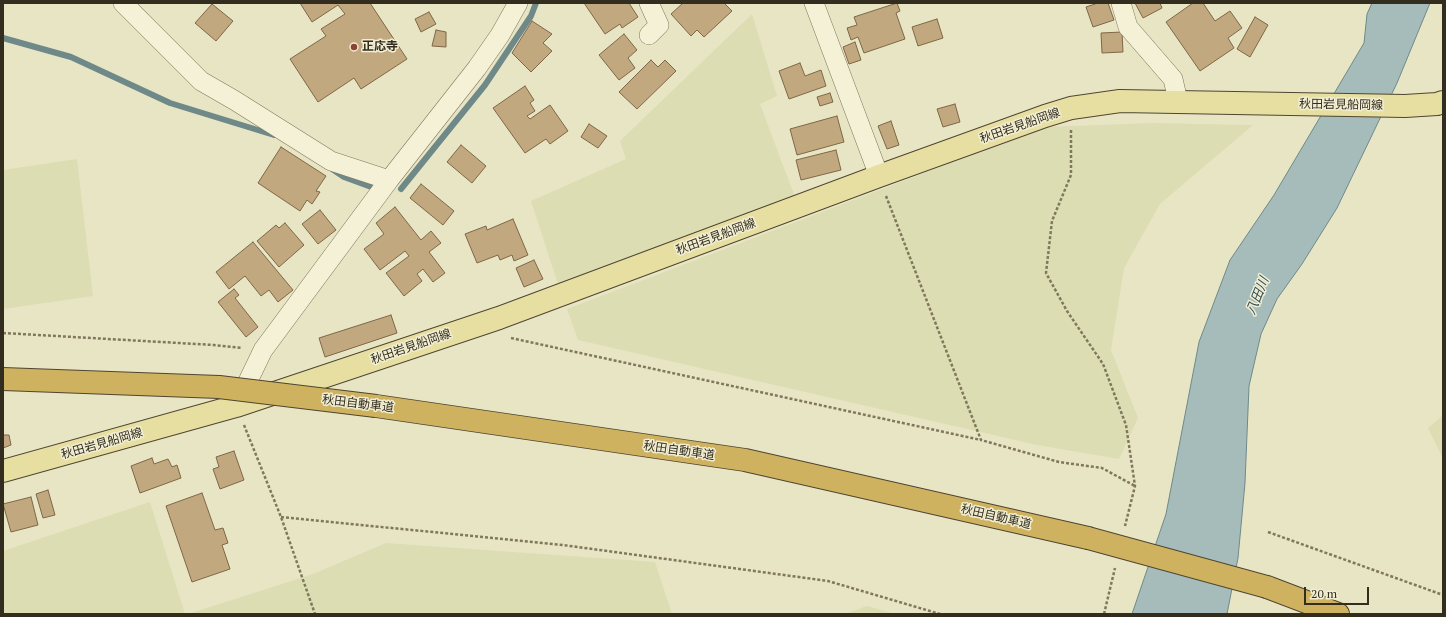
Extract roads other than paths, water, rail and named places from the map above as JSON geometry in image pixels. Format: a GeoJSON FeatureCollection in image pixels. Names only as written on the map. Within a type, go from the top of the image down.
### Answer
{"type":"FeatureCollection","features":[{"type":"Feature","properties":{"kind":"highway","name":"秋田自動車道"},"geometry":{"type":"LineString","coordinates":[[3,379],[219,387],[376,406],[745,460],[1088,538],[1267,586],[1338,614]]}},
{"type":"Feature","properties":{"kind":"main road","name":"秋田岩見船岡線"},"geometry":{"type":"LineString","coordinates":[[3,471],[236,406],[499,318],[879,176],[1071,108],[1120,101],[1405,106],[1436,104],[1443,102]]}},
{"type":"Feature","properties":{"kind":"street"},"geometry":{"type":"LineString","coordinates":[[123,3],[201,81],[331,161],[389,180]]}},
{"type":"Feature","properties":{"kind":"street"},"geometry":{"type":"LineString","coordinates":[[236,406],[263,350],[389,180],[477,68],[500,35],[518,3]]}},
{"type":"Feature","properties":{"kind":"street"},"geometry":{"type":"LineString","coordinates":[[649,3],[659,25],[649,35]]}},
{"type":"Feature","properties":{"kind":"street"},"geometry":{"type":"LineString","coordinates":[[814,3],[879,176]]}},
{"type":"Feature","properties":{"kind":"street"},"geometry":{"type":"LineString","coordinates":[[1121,3],[1128,27],[1173,79],[1178,101]]}},
{"type":"Feature","properties":{"kind":"water","name":"八田川"},"geometry":{"type":"Polygon","coordinates":[[[1372,3],[1430,3],[1397,83],[1337,208],[1302,264],[1277,299],[1261,334],[1249,386],[1245,483],[1238,558],[1227,614],[1132,614],[1166,514],[1199,342],[1230,260],[1274,195],[1364,43],[1367,14],[1372,3]]]}},
{"type":"Feature","properties":{"kind":"waterway"},"geometry":{"type":"LineString","coordinates":[[401,189],[485,85],[531,16],[536,3]]}},
{"type":"Feature","properties":{"kind":"waterway"},"geometry":{"type":"LineString","coordinates":[[3,38],[71,57],[170,103],[274,135]]}},
{"type":"Feature","properties":{"kind":"waterway"},"geometry":{"type":"LineString","coordinates":[[332,169],[344,177],[374,188]]}},
{"type":"Feature","properties":{"kind":"place","name":"正応寺"},"geometry":{"type":"Point","coordinates":[354,47]}}]}
